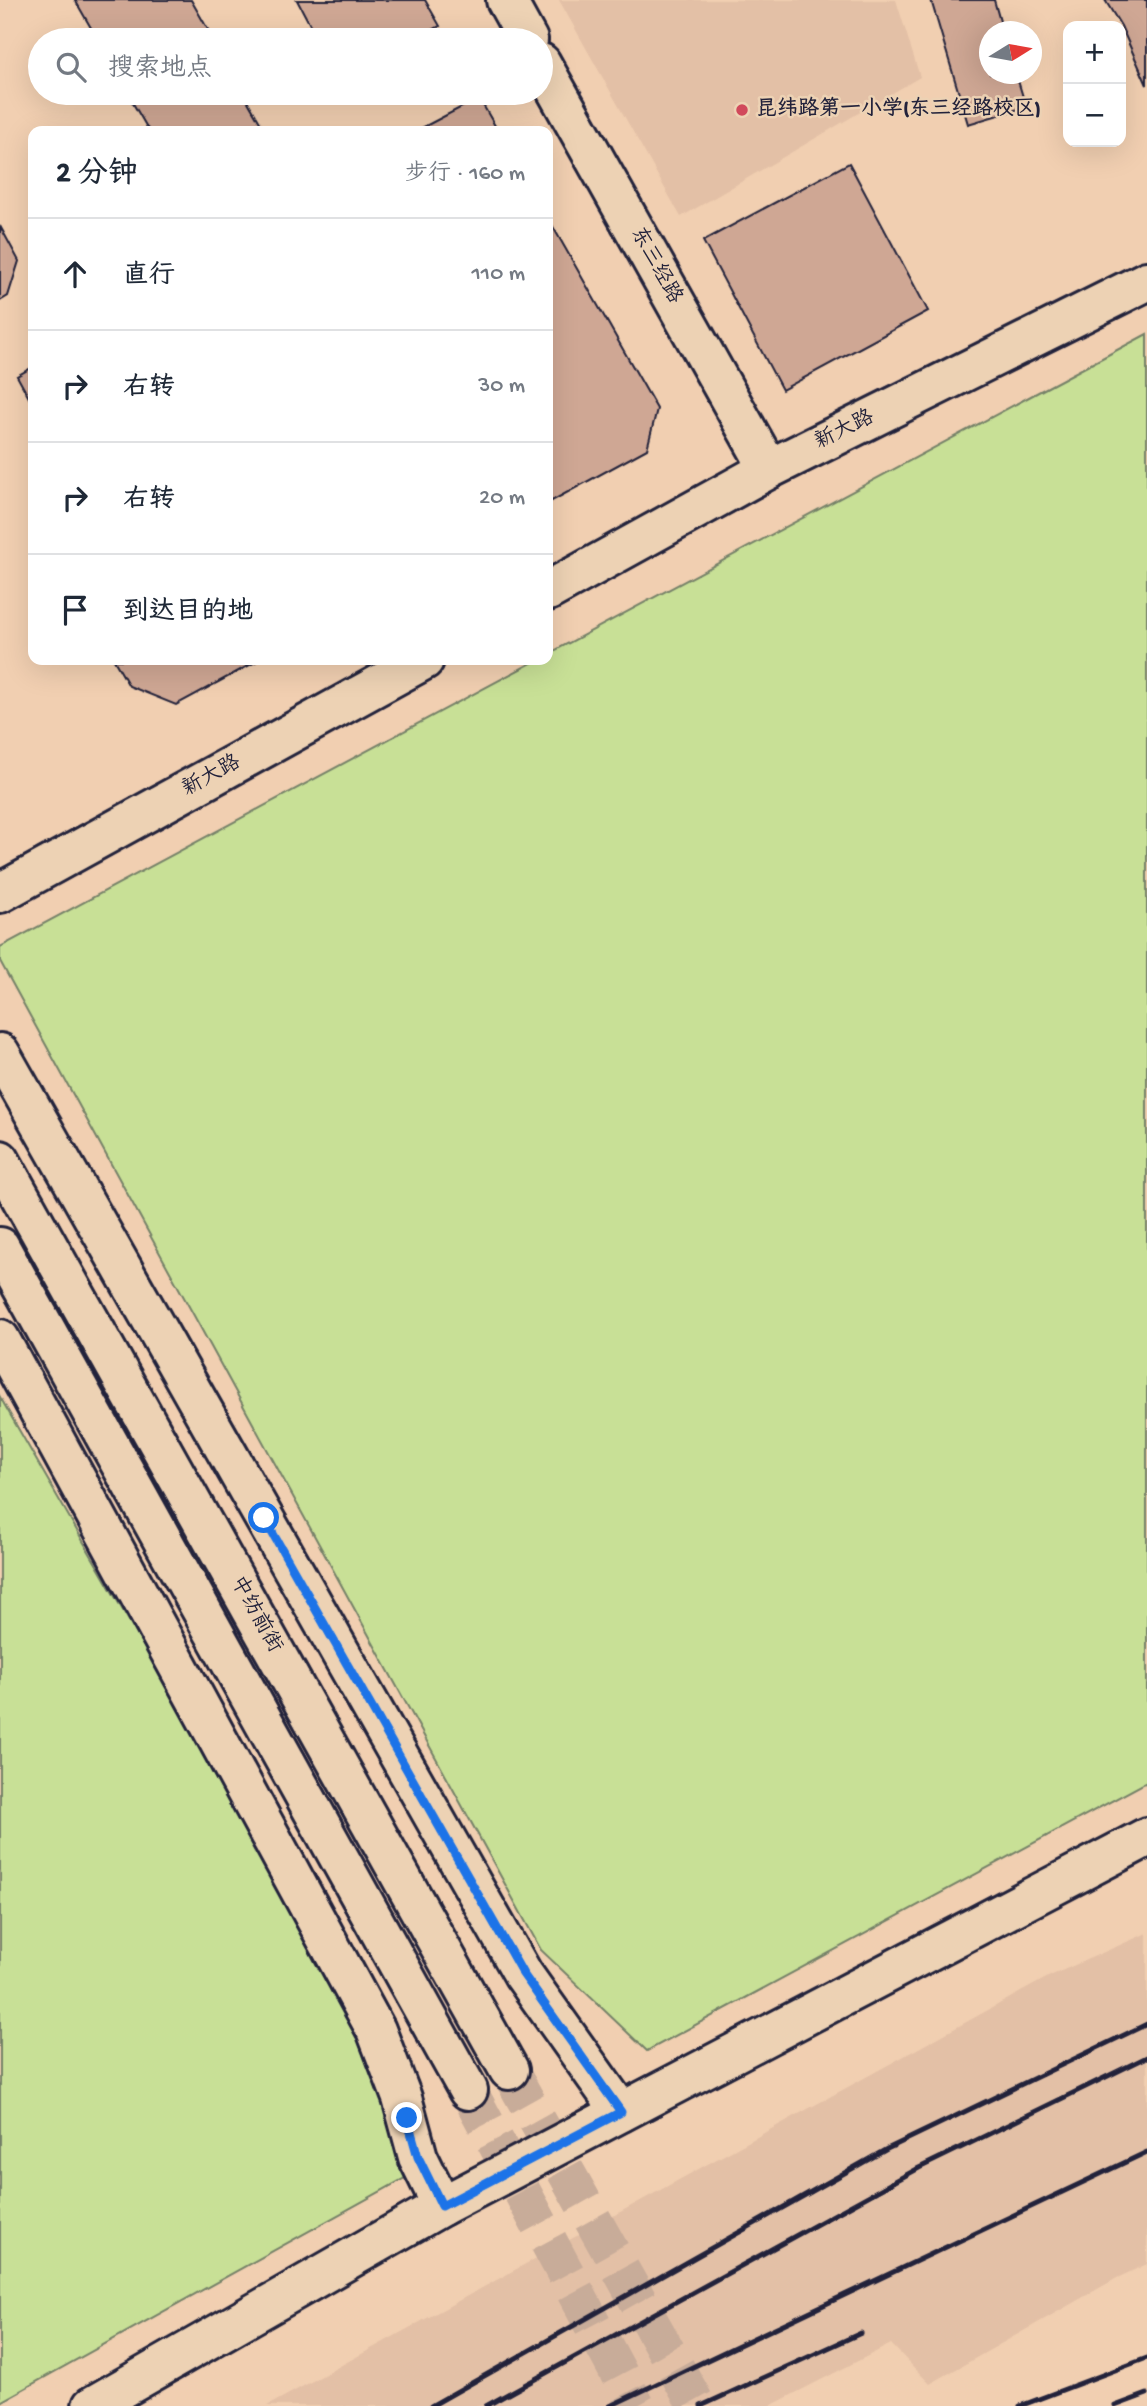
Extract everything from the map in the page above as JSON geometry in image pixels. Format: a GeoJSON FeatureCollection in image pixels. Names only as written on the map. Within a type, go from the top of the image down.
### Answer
{"type":"FeatureCollection","features":[{"type":"Feature","properties":{"kind":"street"},"geometry":{"type":"LineString","coordinates":[[506,0],[521,28]]}},
{"type":"Feature","properties":{"kind":"street","name":"东三经路"},"geometry":{"type":"LineString","coordinates":[[553,84],[769,469]]}},
{"type":"Feature","properties":{"kind":"street","name":"新大路"},"geometry":{"type":"LineString","coordinates":[[553,588],[769,469],[1147,281]]}},
{"type":"Feature","properties":{"kind":"street","name":"新大路"},"geometry":{"type":"LineString","coordinates":[[0,893],[415,665]]}},
{"type":"Feature","properties":{"kind":"street"},"geometry":{"type":"LineString","coordinates":[[0,1053],[523,1974],[621,2112]]}},
{"type":"Feature","properties":{"kind":"street","name":"中纺前街"},"geometry":{"type":"LineString","coordinates":[[0,1160],[509,2070]]}},
{"type":"Feature","properties":{"kind":"street"},"geometry":{"type":"LineString","coordinates":[[0,1247],[468,2090]]}},
{"type":"Feature","properties":{"kind":"street"},"geometry":{"type":"LineString","coordinates":[[0,1339],[376,2029],[402,2098],[418,2157],[442,2206]]}},
{"type":"Feature","properties":{"kind":"street"},"geometry":{"type":"LineString","coordinates":[[92,2406],[442,2206],[1147,1837]]}},
{"type":"Feature","properties":{"kind":"shaded area","name":"昆纬路第一小学(东三经路校区)"},"geometry":{"type":"Polygon","coordinates":[[[559,0],[896,0],[920,77],[681,217],[559,0]]]}},
{"type":"Feature","properties":{"kind":"shaded area"},"geometry":{"type":"Polygon","coordinates":[[[1147,1933],[1147,2264],[1117,2278],[930,2384],[891,2344],[770,2406],[267,2406],[1050,1976],[1147,1933]]]}},
{"type":"Feature","properties":{"kind":"green space"},"geometry":{"type":"Polygon","coordinates":[[[1147,334],[1147,1782],[647,2051],[541,1950],[0,961],[0,947],[528,665],[553,665],[553,651],[1147,334]]]}},
{"type":"Feature","properties":{"kind":"green space"},"geometry":{"type":"Polygon","coordinates":[[[0,1397],[439,2159],[0,2402],[0,1397]]]}},
{"type":"Feature","properties":{"kind":"building"},"geometry":{"type":"Polygon","coordinates":[[[75,0],[191,0],[207,28],[91,28],[75,0]]]}},
{"type":"Feature","properties":{"kind":"building"},"geometry":{"type":"Polygon","coordinates":[[[297,0],[425,0],[440,26],[436,28],[312,28],[297,0]]]}},
{"type":"Feature","properties":{"kind":"building"},"geometry":{"type":"Polygon","coordinates":[[[931,0],[994,0],[1000,21],[979,21],[979,84],[1019,84],[1026,107],[968,124],[931,0]]]}},
{"type":"Feature","properties":{"kind":"building"},"geometry":{"type":"Polygon","coordinates":[[[1105,0],[1147,0],[1147,85],[1126,37],[1126,21],[1118,21],[1105,0]]]}},
{"type":"Feature","properties":{"kind":"building"},"geometry":{"type":"Polygon","coordinates":[[[134,105],[250,105],[262,126],[146,126],[134,105]]]}},
{"type":"Feature","properties":{"kind":"building"},"geometry":{"type":"Polygon","coordinates":[[[466,105],[483,105],[495,126],[426,126],[466,105]]]}},
{"type":"Feature","properties":{"kind":"building"},"geometry":{"type":"Polygon","coordinates":[[[849,163],[928,311],[782,390],[703,241],[849,163]]]}},
{"type":"Feature","properties":{"kind":"building"},"geometry":{"type":"Polygon","coordinates":[[[0,226],[19,261],[8,296],[0,301],[0,226]]]}},
{"type":"Feature","properties":{"kind":"building"},"geometry":{"type":"Polygon","coordinates":[[[553,227],[657,409],[647,449],[553,500],[553,227]]]}},
{"type":"Feature","properties":{"kind":"building"},"geometry":{"type":"Polygon","coordinates":[[[28,370],[28,396],[17,376],[28,370]]]}},
{"type":"Feature","properties":{"kind":"building"},"geometry":{"type":"Polygon","coordinates":[[[117,665],[250,665],[176,705],[129,686],[117,665]]]}},
{"type":"Feature","properties":{"kind":"tunnel"},"geometry":{"type":"LineString","coordinates":[[509,2070],[697,2406]]}},
{"type":"Feature","properties":{"kind":"tunnel"},"geometry":{"type":"LineString","coordinates":[[468,2090],[636,2406]]}},
{"type":"Feature","properties":{"kind":"railway"},"geometry":{"type":"LineString","coordinates":[[431,2406],[887,2149],[1147,2024]]}},
{"type":"Feature","properties":{"kind":"railway"},"geometry":{"type":"LineString","coordinates":[[486,2406],[919,2168],[1147,2057]]}},
{"type":"Feature","properties":{"kind":"railway"},"geometry":{"type":"LineString","coordinates":[[610,2406],[1147,2152]]}},
{"type":"Feature","properties":{"kind":"railway"},"geometry":{"type":"LineString","coordinates":[[701,2406],[861,2333]]}},
{"type":"Feature","properties":{"kind":"railway"},"geometry":{"type":"LineString","coordinates":[[1020,2406],[1147,2358]]}},
{"type":"Feature","properties":{"kind":"railway"},"geometry":{"type":"LineString","coordinates":[[1115,2406],[1147,2394]]}},
{"type":"Feature","properties":{"kind":"place","name":"昆纬路第一小学(东三经路校区)"},"geometry":{"type":"Point","coordinates":[742,110]}},
{"type":"Feature","properties":{"kind":"route"},"geometry":{"type":"LineString","coordinates":[[264,1518],[523,1974],[621,2112],[442,2206],[418,2157],[407,2118]]}}]}
